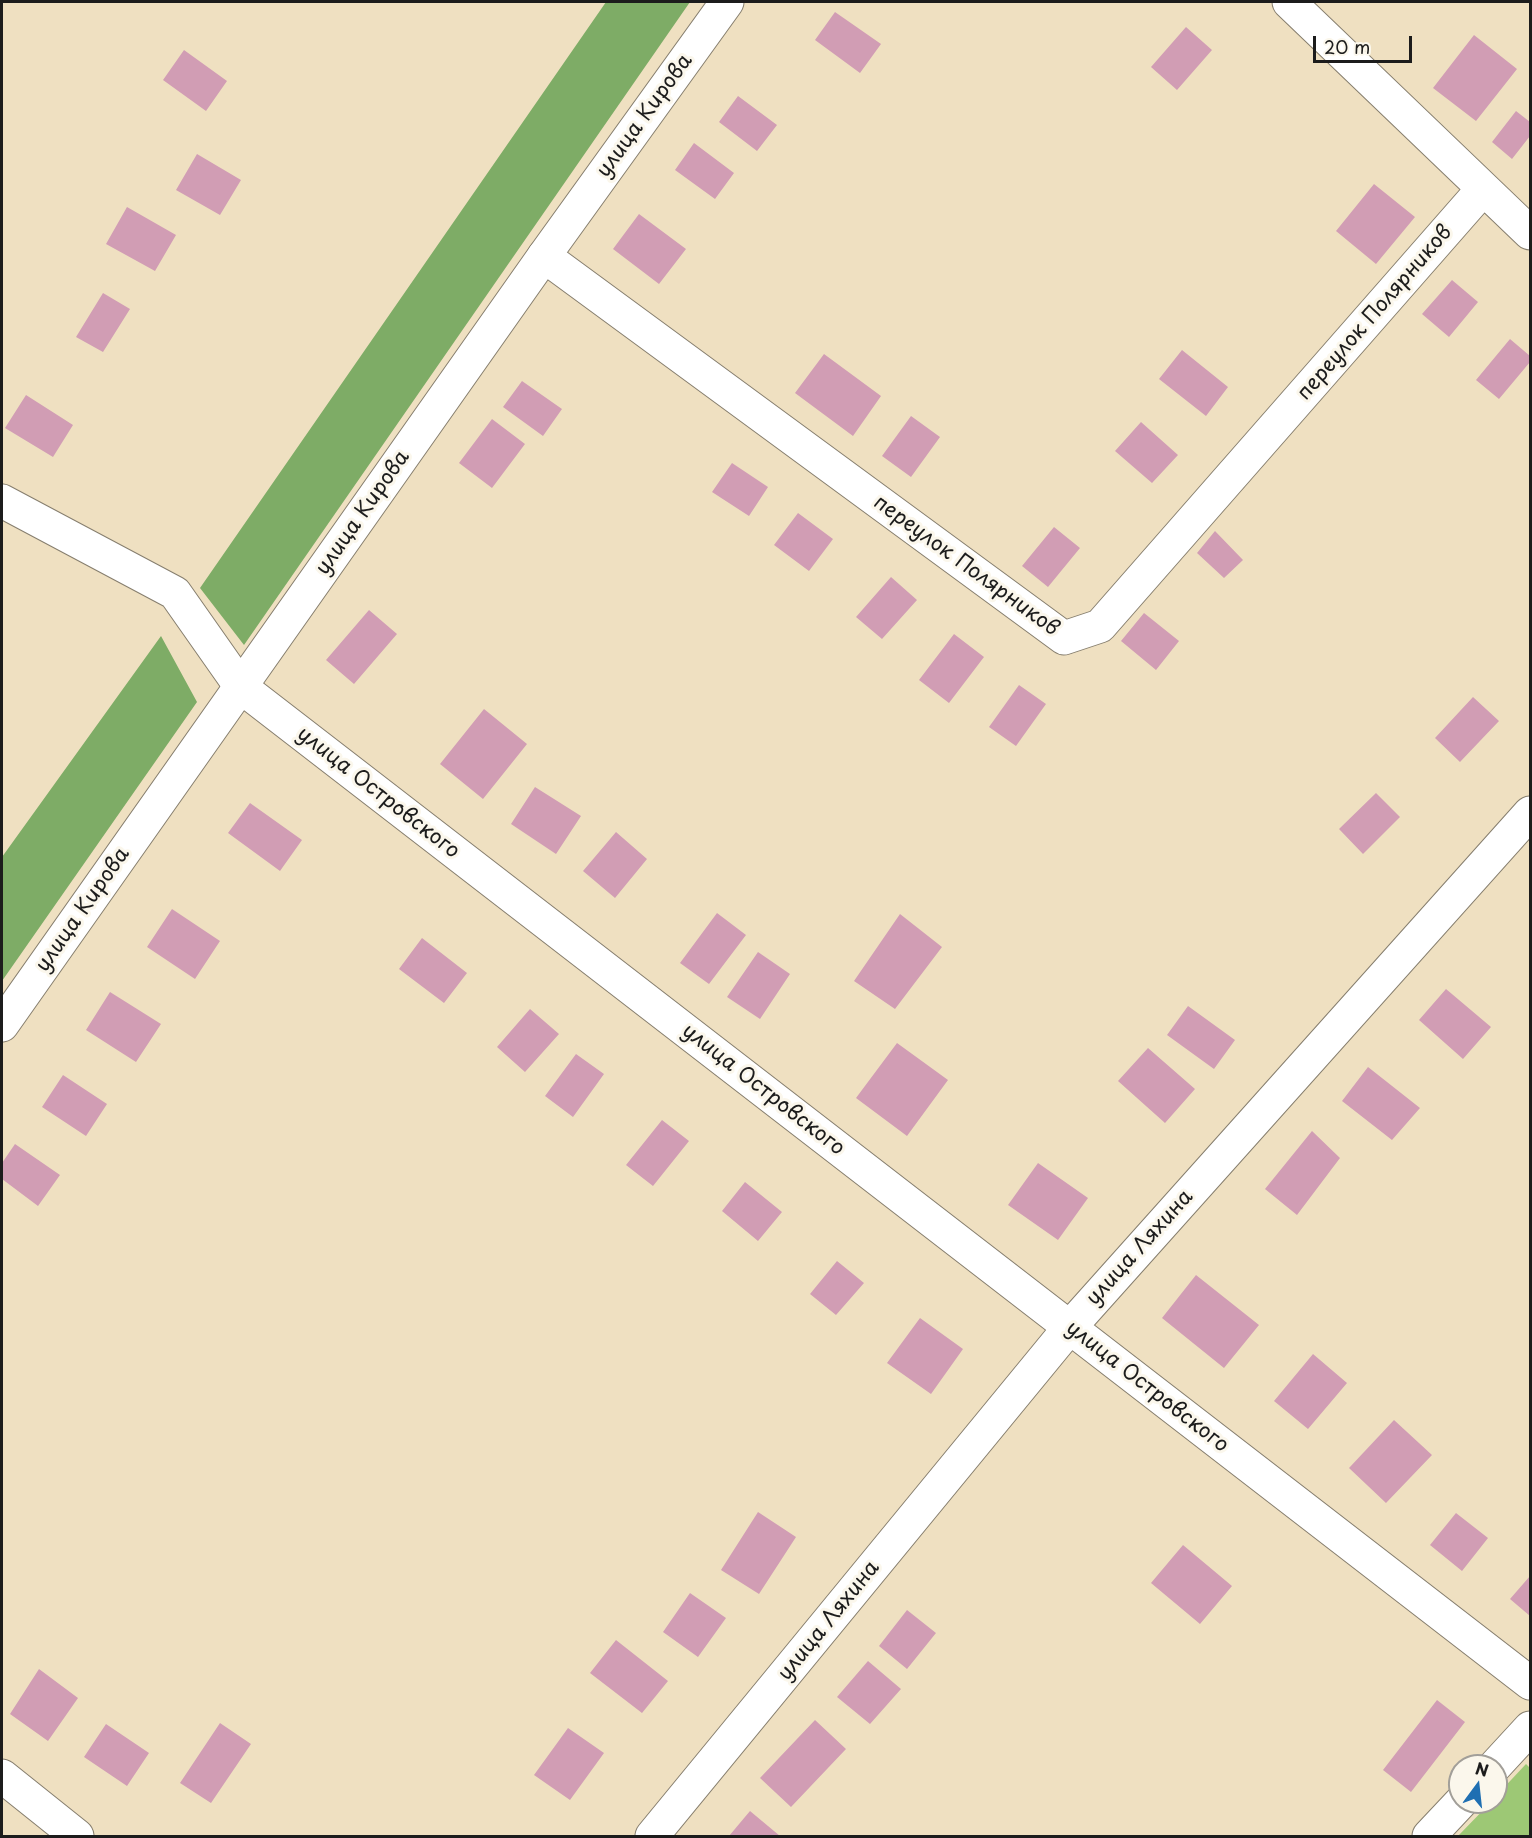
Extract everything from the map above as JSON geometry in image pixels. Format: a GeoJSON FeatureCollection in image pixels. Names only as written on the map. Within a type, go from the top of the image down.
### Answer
{"type":"FeatureCollection","features":[{"type":"Feature","properties":{"kind":"street","name":"улица Кирова"},"geometry":{"type":"LineString","coordinates":[[2,1025],[544,256],[727,2]]}},
{"type":"Feature","properties":{"kind":"street"},"geometry":{"type":"LineString","coordinates":[[1289,2],[1530,233]]}},
{"type":"Feature","properties":{"kind":"street","name":"переулок Полярников"},"geometry":{"type":"LineString","coordinates":[[544,256],[1064,638],[1100,626],[1483,189]]}},
{"type":"Feature","properties":{"kind":"street","name":"улица Островского"},"geometry":{"type":"LineString","coordinates":[[2,501],[176,593],[241,687],[1530,1683]]}},
{"type":"Feature","properties":{"kind":"street","name":"улица Ляхина"},"geometry":{"type":"LineString","coordinates":[[652,1836],[1070,1327],[1530,813]]}},
{"type":"Feature","properties":{"kind":"street"},"geometry":{"type":"LineString","coordinates":[[1506,1754],[1530,1728]]}},
{"type":"Feature","properties":{"kind":"street"},"geometry":{"type":"LineString","coordinates":[[2,1776],[77,1836]]}},
{"type":"Feature","properties":{"kind":"street"},"geometry":{"type":"LineString","coordinates":[[1429,1836],[1450,1814]]}},
{"type":"Feature","properties":{"kind":"green space"},"geometry":{"type":"Polygon","coordinates":[[[606,2],[690,2],[244,645],[200,588],[606,2]]]}},
{"type":"Feature","properties":{"kind":"green space"},"geometry":{"type":"Polygon","coordinates":[[[161,636],[197,702],[2,981],[2,857],[161,636]]]}},
{"type":"Feature","properties":{"kind":"green space"},"geometry":{"type":"Polygon","coordinates":[[[1526,1764],[1530,1768],[1530,1836],[1458,1836],[1479,1814],[1508,1814],[1508,1783],[1526,1764]]]}},
{"type":"Feature","properties":{"kind":"building"},"geometry":{"type":"Polygon","coordinates":[[[835,12],[881,44],[860,73],[815,40],[835,12]]]}},
{"type":"Feature","properties":{"kind":"building"},"geometry":{"type":"Polygon","coordinates":[[[1186,27],[1212,50],[1177,90],[1151,67],[1186,27]]]}},
{"type":"Feature","properties":{"kind":"building"},"geometry":{"type":"Polygon","coordinates":[[[1474,35],[1517,69],[1476,121],[1433,88],[1474,35]]]}},
{"type":"Feature","properties":{"kind":"building"},"geometry":{"type":"Polygon","coordinates":[[[184,50],[227,81],[206,111],[163,80],[184,50]]]}},
{"type":"Feature","properties":{"kind":"building"},"geometry":{"type":"Polygon","coordinates":[[[738,96],[777,125],[757,151],[719,122],[738,96]]]}},
{"type":"Feature","properties":{"kind":"building"},"geometry":{"type":"Polygon","coordinates":[[[1516,111],[1530,122],[1530,136],[1512,159],[1492,142],[1516,111]]]}},
{"type":"Feature","properties":{"kind":"building"},"geometry":{"type":"Polygon","coordinates":[[[694,143],[734,173],[715,199],[675,170],[694,143]]]}},
{"type":"Feature","properties":{"kind":"building"},"geometry":{"type":"Polygon","coordinates":[[[197,154],[241,180],[220,215],[176,190],[197,154]]]}},
{"type":"Feature","properties":{"kind":"building"},"geometry":{"type":"Polygon","coordinates":[[[1374,184],[1415,217],[1376,264],[1336,231],[1374,184]]]}},
{"type":"Feature","properties":{"kind":"building"},"geometry":{"type":"Polygon","coordinates":[[[127,207],[176,235],[155,271],[106,244],[127,207]]]}},
{"type":"Feature","properties":{"kind":"building"},"geometry":{"type":"Polygon","coordinates":[[[639,214],[686,249],[659,284],[613,249],[639,214]]]}},
{"type":"Feature","properties":{"kind":"building"},"geometry":{"type":"Polygon","coordinates":[[[1452,280],[1478,302],[1449,337],[1422,314],[1452,280]]]}},
{"type":"Feature","properties":{"kind":"building"},"geometry":{"type":"Polygon","coordinates":[[[103,293],[130,309],[103,352],[76,337],[103,293]]]}},
{"type":"Feature","properties":{"kind":"building"},"geometry":{"type":"Polygon","coordinates":[[[1510,339],[1530,356],[1530,362],[1499,399],[1476,380],[1510,339]]]}},
{"type":"Feature","properties":{"kind":"building"},"geometry":{"type":"Polygon","coordinates":[[[1182,350],[1228,387],[1206,416],[1159,379],[1182,350]]]}},
{"type":"Feature","properties":{"kind":"building"},"geometry":{"type":"Polygon","coordinates":[[[824,354],[881,396],[853,436],[795,393],[824,354]]]}},
{"type":"Feature","properties":{"kind":"building"},"geometry":{"type":"Polygon","coordinates":[[[522,381],[562,409],[543,436],[503,407],[522,381]]]}},
{"type":"Feature","properties":{"kind":"building"},"geometry":{"type":"Polygon","coordinates":[[[26,395],[73,425],[53,457],[5,428],[26,395]]]}},
{"type":"Feature","properties":{"kind":"building"},"geometry":{"type":"Polygon","coordinates":[[[911,416],[940,437],[911,477],[882,456],[911,416]]]}},
{"type":"Feature","properties":{"kind":"building"},"geometry":{"type":"Polygon","coordinates":[[[492,419],[525,444],[492,488],[459,463],[492,419]]]}},
{"type":"Feature","properties":{"kind":"building"},"geometry":{"type":"Polygon","coordinates":[[[1141,422],[1178,455],[1152,483],[1115,451],[1141,422]]]}},
{"type":"Feature","properties":{"kind":"building"},"geometry":{"type":"Polygon","coordinates":[[[732,463],[768,487],[749,516],[712,492],[732,463]]]}},
{"type":"Feature","properties":{"kind":"building"},"geometry":{"type":"Polygon","coordinates":[[[798,513],[833,539],[809,571],[774,545],[798,513]]]}},
{"type":"Feature","properties":{"kind":"building"},"geometry":{"type":"Polygon","coordinates":[[[1054,527],[1080,548],[1048,587],[1022,566],[1054,527]]]}},
{"type":"Feature","properties":{"kind":"building"},"geometry":{"type":"Polygon","coordinates":[[[1215,531],[1243,560],[1224,578],[1197,553],[1215,531]]]}},
{"type":"Feature","properties":{"kind":"building"},"geometry":{"type":"Polygon","coordinates":[[[891,577],[917,600],[882,639],[856,617],[891,577]]]}},
{"type":"Feature","properties":{"kind":"building"},"geometry":{"type":"Polygon","coordinates":[[[369,610],[397,634],[354,684],[326,660],[369,610]]]}},
{"type":"Feature","properties":{"kind":"building"},"geometry":{"type":"Polygon","coordinates":[[[1144,613],[1179,641],[1156,670],[1121,641],[1144,613]]]}},
{"type":"Feature","properties":{"kind":"building"},"geometry":{"type":"Polygon","coordinates":[[[954,634],[984,657],[949,703],[919,680],[954,634]]]}},
{"type":"Feature","properties":{"kind":"building"},"geometry":{"type":"Polygon","coordinates":[[[1019,685],[1046,704],[1016,746],[989,727],[1019,685]]]}},
{"type":"Feature","properties":{"kind":"building"},"geometry":{"type":"Polygon","coordinates":[[[1473,697],[1499,721],[1460,762],[1435,738],[1473,697]]]}},
{"type":"Feature","properties":{"kind":"building"},"geometry":{"type":"Polygon","coordinates":[[[484,709],[527,744],[483,799],[440,764],[484,709]]]}},
{"type":"Feature","properties":{"kind":"building"},"geometry":{"type":"Polygon","coordinates":[[[535,787],[581,816],[556,854],[511,824],[535,787]]]}},
{"type":"Feature","properties":{"kind":"building"},"geometry":{"type":"Polygon","coordinates":[[[1376,793],[1400,817],[1363,854],[1339,829],[1376,793]]]}},
{"type":"Feature","properties":{"kind":"building"},"geometry":{"type":"Polygon","coordinates":[[[250,803],[302,840],[280,871],[228,833],[250,803]]]}},
{"type":"Feature","properties":{"kind":"building"},"geometry":{"type":"Polygon","coordinates":[[[616,832],[647,859],[615,898],[583,871],[616,832]]]}},
{"type":"Feature","properties":{"kind":"building"},"geometry":{"type":"Polygon","coordinates":[[[172,909],[220,941],[195,979],[147,947],[172,909]]]}},
{"type":"Feature","properties":{"kind":"building"},"geometry":{"type":"Polygon","coordinates":[[[717,913],[746,935],[709,984],[680,963],[717,913]]]}},
{"type":"Feature","properties":{"kind":"building"},"geometry":{"type":"Polygon","coordinates":[[[900,914],[942,947],[895,1009],[854,981],[900,914]]]}},
{"type":"Feature","properties":{"kind":"building"},"geometry":{"type":"Polygon","coordinates":[[[422,938],[467,973],[444,1003],[399,969],[422,938]]]}},
{"type":"Feature","properties":{"kind":"building"},"geometry":{"type":"Polygon","coordinates":[[[758,952],[790,974],[760,1019],[727,997],[758,952]]]}},
{"type":"Feature","properties":{"kind":"building"},"geometry":{"type":"Polygon","coordinates":[[[1446,989],[1491,1027],[1463,1059],[1419,1020],[1446,989]]]}},
{"type":"Feature","properties":{"kind":"building"},"geometry":{"type":"Polygon","coordinates":[[[110,992],[161,1024],[136,1062],[86,1030],[110,992]]]}},
{"type":"Feature","properties":{"kind":"building"},"geometry":{"type":"Polygon","coordinates":[[[1188,1006],[1235,1040],[1214,1069],[1167,1035],[1188,1006]]]}},
{"type":"Feature","properties":{"kind":"building"},"geometry":{"type":"Polygon","coordinates":[[[530,1009],[559,1034],[525,1072],[497,1047],[530,1009]]]}},
{"type":"Feature","properties":{"kind":"building"},"geometry":{"type":"Polygon","coordinates":[[[897,1043],[948,1080],[907,1136],[856,1098],[897,1043]]]}},
{"type":"Feature","properties":{"kind":"building"},"geometry":{"type":"Polygon","coordinates":[[[1148,1048],[1195,1089],[1165,1123],[1118,1081],[1148,1048]]]}},
{"type":"Feature","properties":{"kind":"building"},"geometry":{"type":"Polygon","coordinates":[[[576,1054],[604,1074],[573,1117],[545,1096],[576,1054]]]}},
{"type":"Feature","properties":{"kind":"building"},"geometry":{"type":"Polygon","coordinates":[[[1368,1067],[1420,1108],[1392,1140],[1342,1101],[1368,1067]]]}},
{"type":"Feature","properties":{"kind":"building"},"geometry":{"type":"Polygon","coordinates":[[[63,1075],[107,1104],[86,1136],[42,1107],[63,1075]]]}},
{"type":"Feature","properties":{"kind":"building"},"geometry":{"type":"Polygon","coordinates":[[[662,1120],[689,1141],[653,1186],[626,1165],[662,1120]]]}},
{"type":"Feature","properties":{"kind":"building"},"geometry":{"type":"Polygon","coordinates":[[[1312,1131],[1340,1158],[1297,1215],[1265,1189],[1312,1131]]]}},
{"type":"Feature","properties":{"kind":"building"},"geometry":{"type":"Polygon","coordinates":[[[15,1144],[60,1175],[38,1206],[2,1179],[2,1163],[15,1144]]]}},
{"type":"Feature","properties":{"kind":"building"},"geometry":{"type":"Polygon","coordinates":[[[1038,1163],[1088,1198],[1058,1240],[1008,1205],[1038,1163]]]}},
{"type":"Feature","properties":{"kind":"building"},"geometry":{"type":"Polygon","coordinates":[[[745,1182],[782,1212],[758,1241],[722,1211],[745,1182]]]}},
{"type":"Feature","properties":{"kind":"building"},"geometry":{"type":"Polygon","coordinates":[[[837,1261],[864,1283],[836,1315],[810,1294],[837,1261]]]}},
{"type":"Feature","properties":{"kind":"building"},"geometry":{"type":"Polygon","coordinates":[[[1196,1275],[1259,1325],[1224,1368],[1162,1318],[1196,1275]]]}},
{"type":"Feature","properties":{"kind":"building"},"geometry":{"type":"Polygon","coordinates":[[[920,1318],[963,1349],[931,1394],[887,1363],[920,1318]]]}},
{"type":"Feature","properties":{"kind":"building"},"geometry":{"type":"Polygon","coordinates":[[[1313,1354],[1347,1383],[1308,1429],[1274,1401],[1313,1354]]]}},
{"type":"Feature","properties":{"kind":"building"},"geometry":{"type":"Polygon","coordinates":[[[1394,1420],[1432,1455],[1386,1503],[1349,1468],[1394,1420]]]}},
{"type":"Feature","properties":{"kind":"building"},"geometry":{"type":"Polygon","coordinates":[[[758,1512],[796,1537],[759,1594],[721,1570],[758,1512]]]}},
{"type":"Feature","properties":{"kind":"building"},"geometry":{"type":"Polygon","coordinates":[[[1456,1513],[1488,1538],[1462,1571],[1430,1545],[1456,1513]]]}},
{"type":"Feature","properties":{"kind":"building"},"geometry":{"type":"Polygon","coordinates":[[[1183,1545],[1232,1586],[1200,1624],[1151,1583],[1183,1545]]]}},
{"type":"Feature","properties":{"kind":"building"},"geometry":{"type":"Polygon","coordinates":[[[1530,1576],[1530,1616],[1510,1599],[1530,1576]]]}},
{"type":"Feature","properties":{"kind":"building"},"geometry":{"type":"Polygon","coordinates":[[[690,1593],[726,1618],[698,1657],[663,1632],[690,1593]]]}},
{"type":"Feature","properties":{"kind":"building"},"geometry":{"type":"Polygon","coordinates":[[[907,1610],[936,1633],[907,1669],[879,1646],[907,1610]]]}},
{"type":"Feature","properties":{"kind":"building"},"geometry":{"type":"Polygon","coordinates":[[[616,1640],[668,1681],[642,1713],[590,1673],[616,1640]]]}},
{"type":"Feature","properties":{"kind":"building"},"geometry":{"type":"Polygon","coordinates":[[[868,1661],[901,1689],[870,1724],[837,1697],[868,1661]]]}},
{"type":"Feature","properties":{"kind":"building"},"geometry":{"type":"Polygon","coordinates":[[[39,1669],[78,1698],[48,1741],[10,1714],[39,1669]]]}},
{"type":"Feature","properties":{"kind":"building"},"geometry":{"type":"Polygon","coordinates":[[[1437,1700],[1465,1722],[1411,1792],[1383,1770],[1437,1700]]]}},
{"type":"Feature","properties":{"kind":"building"},"geometry":{"type":"Polygon","coordinates":[[[815,1720],[846,1749],[791,1807],[760,1778],[815,1720]]]}},
{"type":"Feature","properties":{"kind":"building"},"geometry":{"type":"Polygon","coordinates":[[[220,1723],[251,1744],[211,1803],[180,1783],[220,1723]]]}},
{"type":"Feature","properties":{"kind":"building"},"geometry":{"type":"Polygon","coordinates":[[[106,1724],[149,1753],[127,1786],[84,1757],[106,1724]]]}},
{"type":"Feature","properties":{"kind":"building"},"geometry":{"type":"Polygon","coordinates":[[[568,1728],[604,1753],[570,1800],[534,1775],[568,1728]]]}},
{"type":"Feature","properties":{"kind":"building"},"geometry":{"type":"Polygon","coordinates":[[[750,1811],[780,1836],[729,1836],[750,1811]]]}}]}
